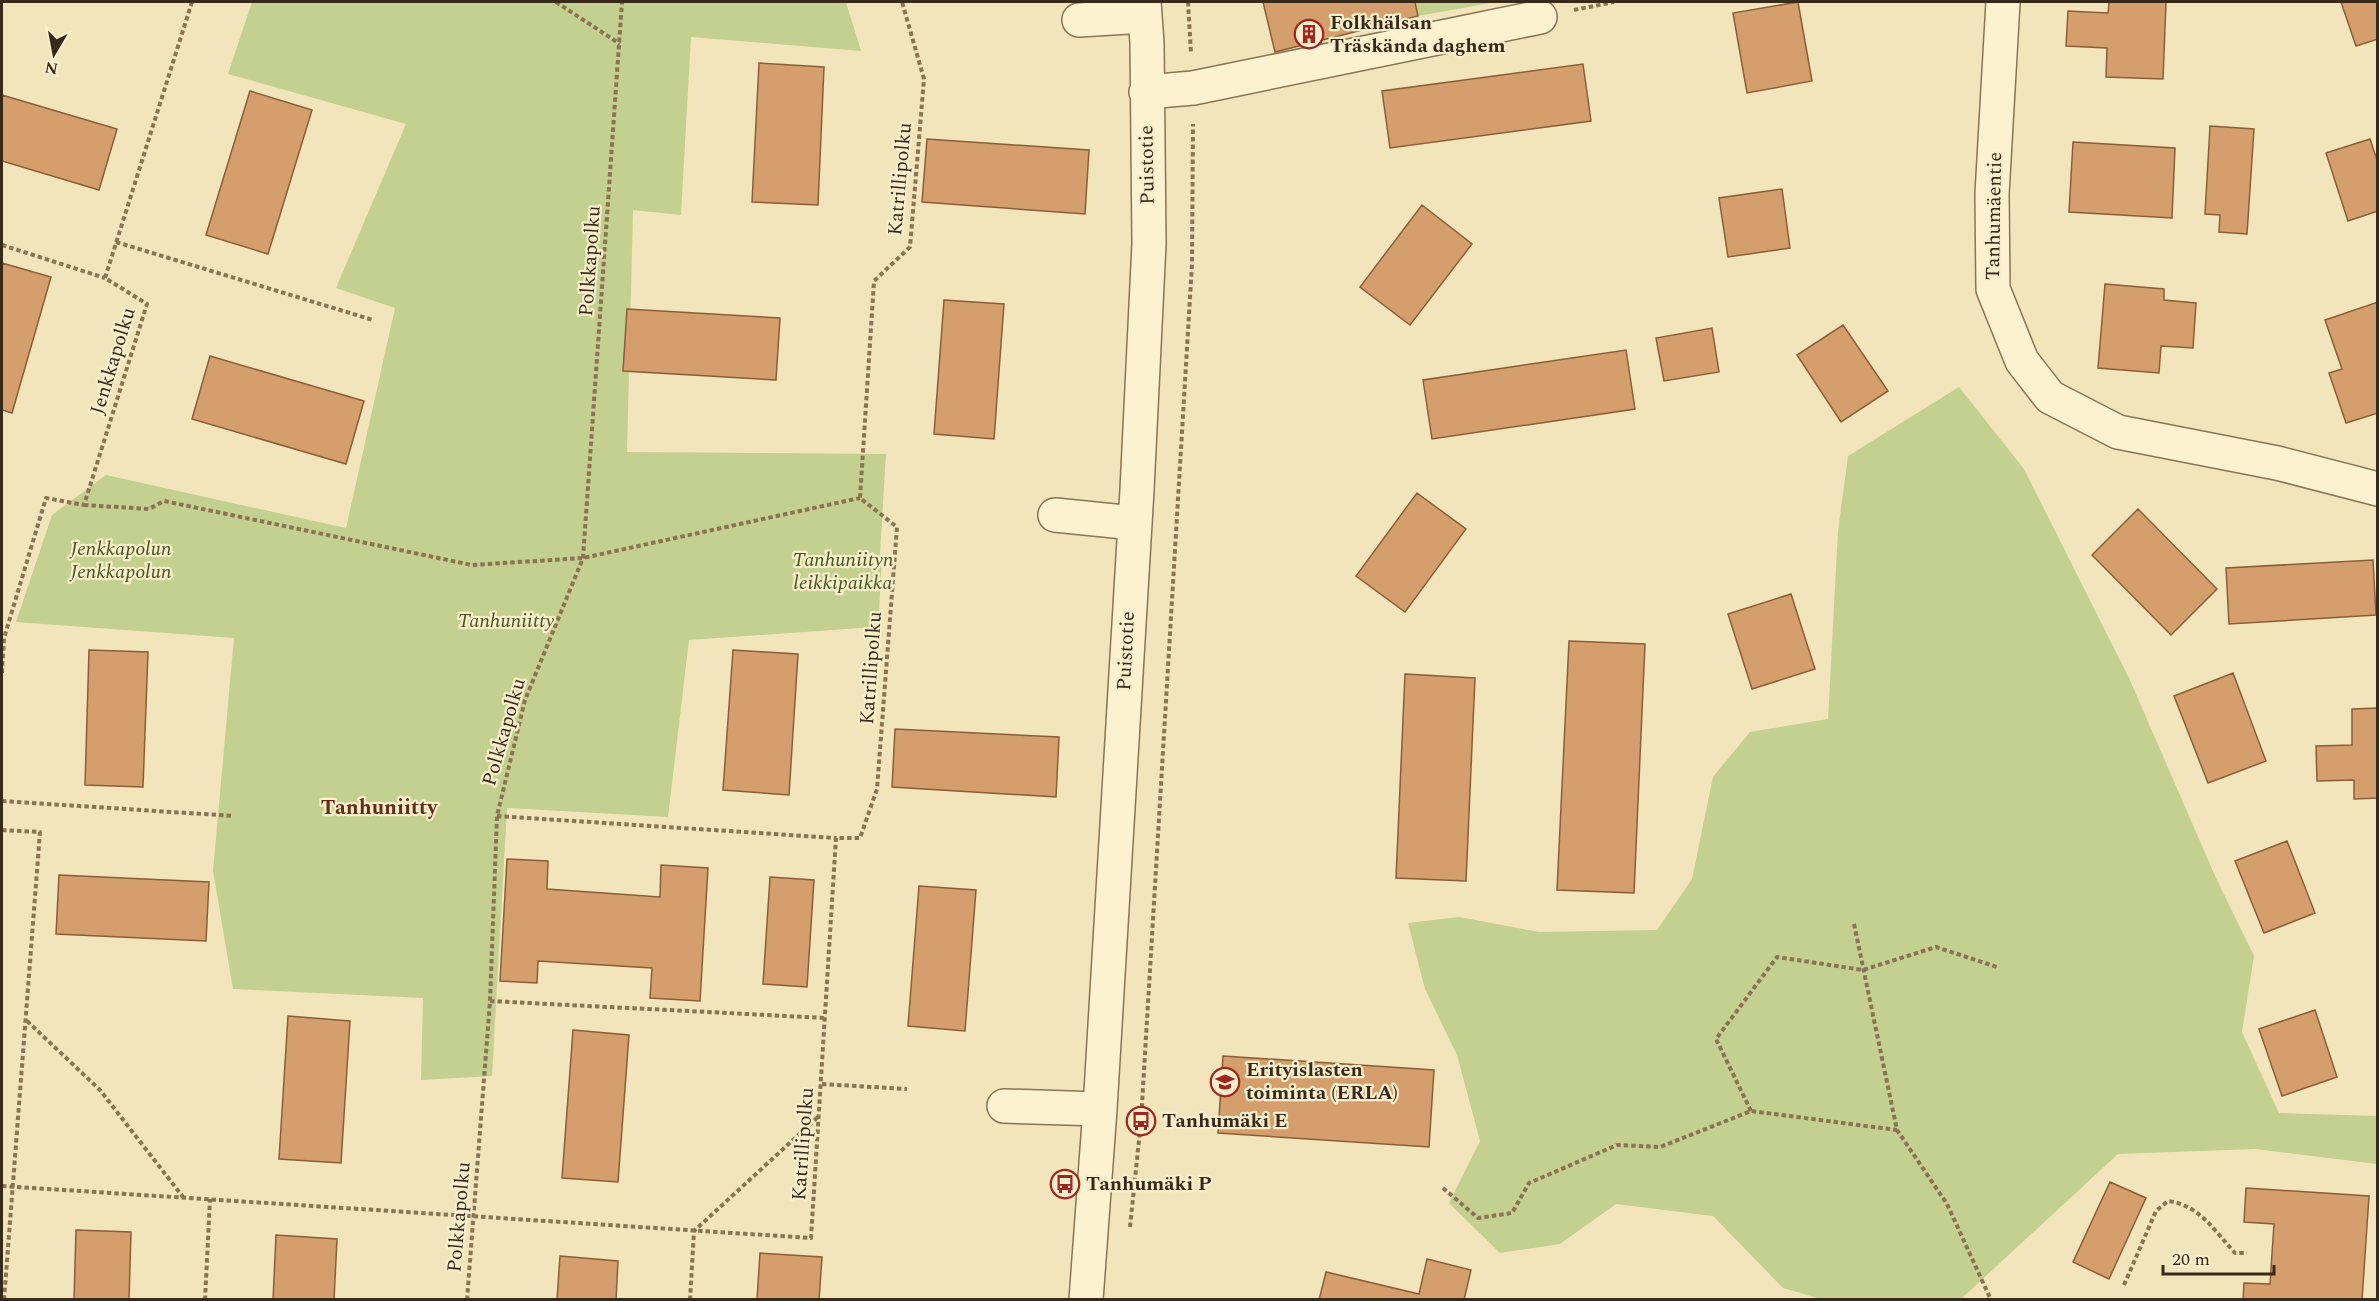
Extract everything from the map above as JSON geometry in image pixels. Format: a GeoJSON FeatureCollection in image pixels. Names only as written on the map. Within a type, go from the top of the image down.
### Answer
{"type":"FeatureCollection","features":[{"type":"Feature","properties":{"kind":"street","name":"Tanhumäentie"},"geometry":{"type":"LineString","coordinates":[[2003,2],[1992,194],[1993,289],[2022,361],[2050,397],[2118,432],[2277,463],[2378,489]]}},
{"type":"Feature","properties":{"kind":"street"},"geometry":{"type":"LineString","coordinates":[[1079,20],[1144,9]]}},
{"type":"Feature","properties":{"kind":"street","name":"Puistotie"},"geometry":{"type":"LineString","coordinates":[[1086,1299],[1100,1109],[1149,244],[1144,9]]}},
{"type":"Feature","properties":{"kind":"street"},"geometry":{"type":"LineString","coordinates":[[1146,92],[1193,88],[1540,16]]}},
{"type":"Feature","properties":{"kind":"street"},"geometry":{"type":"LineString","coordinates":[[1055,515],[1134,523]]}},
{"type":"Feature","properties":{"kind":"street"},"geometry":{"type":"LineString","coordinates":[[1004,1106],[1100,1109]]}},
{"type":"Feature","properties":{"kind":"path"},"geometry":{"type":"LineString","coordinates":[[2,244],[105,278],[192,2]]}},
{"type":"Feature","properties":{"kind":"path"},"geometry":{"type":"LineString","coordinates":[[556,2],[620,45]]}},
{"type":"Feature","properties":{"kind":"path","name":"Polkkapolku"},"geometry":{"type":"LineString","coordinates":[[467,1299],[490,1001],[497,816],[525,700],[583,558],[622,2]]}},
{"type":"Feature","properties":{"kind":"path","name":"Katrillipolku"},"geometry":{"type":"LineString","coordinates":[[694,1231],[811,1238],[836,838],[860,838],[878,789],[897,527],[860,498],[874,281],[910,247],[924,79],[902,2]]}},
{"type":"Feature","properties":{"kind":"path"},"geometry":{"type":"LineString","coordinates":[[1129,1239],[1141,1121],[1192,264],[1193,88],[1188,2]]}},
{"type":"Feature","properties":{"kind":"path"},"geometry":{"type":"LineString","coordinates":[[1540,16],[1614,2]]}},
{"type":"Feature","properties":{"kind":"path"},"geometry":{"type":"LineString","coordinates":[[116,243],[373,320]]}},
{"type":"Feature","properties":{"kind":"path","name":"Jenkkapolku"},"geometry":{"type":"LineString","coordinates":[[84,505],[147,304],[105,278]]}},
{"type":"Feature","properties":{"kind":"path"},"geometry":{"type":"LineString","coordinates":[[2,673],[4,638],[46,498],[84,505],[149,509],[164,501],[472,565],[583,558],[860,498]]}},
{"type":"Feature","properties":{"kind":"path"},"geometry":{"type":"LineString","coordinates":[[2,801],[234,816]]}},
{"type":"Feature","properties":{"kind":"path"},"geometry":{"type":"LineString","coordinates":[[497,816],[836,838]]}},
{"type":"Feature","properties":{"kind":"path"},"geometry":{"type":"LineString","coordinates":[[2,830],[40,832],[4,1299]]}},
{"type":"Feature","properties":{"kind":"path"},"geometry":{"type":"LineString","coordinates":[[1854,924],[1897,1130],[1947,1204],[1991,1299]]}},
{"type":"Feature","properties":{"kind":"path"},"geometry":{"type":"LineString","coordinates":[[1751,1111],[1716,1039],[1777,957],[1863,970],[1936,946],[1997,967]]}},
{"type":"Feature","properties":{"kind":"path"},"geometry":{"type":"LineString","coordinates":[[490,1001],[826,1018]]}},
{"type":"Feature","properties":{"kind":"path"},"geometry":{"type":"LineString","coordinates":[[26,1020],[100,1090],[184,1197]]}},
{"type":"Feature","properties":{"kind":"path"},"geometry":{"type":"LineString","coordinates":[[822,1084],[907,1089]]}},
{"type":"Feature","properties":{"kind":"path"},"geometry":{"type":"LineString","coordinates":[[1443,1188],[1478,1218],[1512,1213],[1529,1183],[1617,1145],[1660,1147],[1751,1111],[1897,1130]]}},
{"type":"Feature","properties":{"kind":"path"},"geometry":{"type":"LineString","coordinates":[[690,1299],[694,1231],[819,1115]]}},
{"type":"Feature","properties":{"kind":"path"},"geometry":{"type":"LineString","coordinates":[[2,1186],[694,1231]]}},
{"type":"Feature","properties":{"kind":"path"},"geometry":{"type":"LineString","coordinates":[[205,1299],[210,1199]]}},
{"type":"Feature","properties":{"kind":"path"},"geometry":{"type":"LineString","coordinates":[[2124,1285],[2156,1211],[2168,1201],[2182,1203],[2194,1209],[2235,1253],[2247,1253]]}},
{"type":"Feature","properties":{"kind":"green space","name":"Tanhuniitty"},"geometry":{"type":"Polygon","coordinates":[[[252,2],[846,2],[861,51],[691,37],[681,215],[633,210],[627,452],[886,454],[879,614],[876,615],[875,627],[689,640],[668,817],[507,808],[492,1076],[421,1080],[423,998],[233,989],[213,871],[234,638],[16,622],[52,515],[106,475],[346,528],[395,308],[336,288],[406,124],[228,74],[252,2]]]}},
{"type":"Feature","properties":{"kind":"green space"},"geometry":{"type":"Polygon","coordinates":[[[1415,2],[1496,2],[1418,16],[1415,2]]]}},
{"type":"Feature","properties":{"kind":"green space"},"geometry":{"type":"Polygon","coordinates":[[[1959,387],[2024,469],[2129,678],[2216,878],[2254,956],[2242,1032],[2279,1113],[2377,1116],[2377,1164],[2255,1149],[2118,1154],[1961,1299],[1821,1299],[1783,1288],[1713,1216],[1616,1204],[1560,1244],[1500,1253],[1449,1203],[1480,1141],[1457,1055],[1425,989],[1408,923],[1459,917],[1539,932],[1657,930],[1692,879],[1713,777],[1750,732],[1828,719],[1838,531],[1848,456],[1959,387]]]}},
{"type":"Feature","properties":{"kind":"building","name":"Folkhälsan Träskända daghem"},"geometry":{"type":"Polygon","coordinates":[[[1263,2],[1415,2],[1418,16],[1275,52],[1263,2]]]}},
{"type":"Feature","properties":{"kind":"building"},"geometry":{"type":"Polygon","coordinates":[[[1798,2],[1812,81],[1747,93],[1733,13],[1798,2]]]}},
{"type":"Feature","properties":{"kind":"building"},"geometry":{"type":"Polygon","coordinates":[[[2109,2],[2166,2],[2163,79],[2106,77],[2107,48],[2066,46],[2068,11],[2108,13],[2109,2]]]}},
{"type":"Feature","properties":{"kind":"building"},"geometry":{"type":"Polygon","coordinates":[[[2341,2],[2378,2],[2378,39],[2356,46],[2341,2]]]}},
{"type":"Feature","properties":{"kind":"building"},"geometry":{"type":"Polygon","coordinates":[[[759,63],[824,67],[818,205],[752,202],[759,63]]]}},
{"type":"Feature","properties":{"kind":"building"},"geometry":{"type":"Polygon","coordinates":[[[1583,64],[1591,121],[1390,148],[1382,91],[1583,64]]]}},
{"type":"Feature","properties":{"kind":"building"},"geometry":{"type":"Polygon","coordinates":[[[250,91],[312,110],[268,254],[206,235],[250,91]]]}},
{"type":"Feature","properties":{"kind":"building"},"geometry":{"type":"Polygon","coordinates":[[[2,95],[117,129],[99,190],[2,161],[2,95]]]}},
{"type":"Feature","properties":{"kind":"building"},"geometry":{"type":"Polygon","coordinates":[[[2210,126],[2254,129],[2247,234],[2219,232],[2220,215],[2205,214],[2210,126]]]}},
{"type":"Feature","properties":{"kind":"building"},"geometry":{"type":"Polygon","coordinates":[[[927,139],[1089,150],[1085,214],[922,202],[927,139]]]}},
{"type":"Feature","properties":{"kind":"building"},"geometry":{"type":"Polygon","coordinates":[[[2370,139],[2378,163],[2378,211],[2348,221],[2326,153],[2370,139]]]}},
{"type":"Feature","properties":{"kind":"building"},"geometry":{"type":"Polygon","coordinates":[[[2073,142],[2175,148],[2172,218],[2069,212],[2073,142]]]}},
{"type":"Feature","properties":{"kind":"building"},"geometry":{"type":"Polygon","coordinates":[[[1782,189],[1790,248],[1728,257],[1719,198],[1782,189]]]}},
{"type":"Feature","properties":{"kind":"building"},"geometry":{"type":"Polygon","coordinates":[[[1422,205],[1472,244],[1410,325],[1360,287],[1422,205]]]}},
{"type":"Feature","properties":{"kind":"building"},"geometry":{"type":"Polygon","coordinates":[[[2,263],[51,277],[12,413],[2,410],[2,263]]]}},
{"type":"Feature","properties":{"kind":"building"},"geometry":{"type":"Polygon","coordinates":[[[2105,284],[2164,289],[2164,300],[2196,303],[2193,348],[2161,346],[2159,373],[2098,368],[2105,284]]]}},
{"type":"Feature","properties":{"kind":"building"},"geometry":{"type":"Polygon","coordinates":[[[944,300],[1004,304],[994,439],[934,434],[944,300]]]}},
{"type":"Feature","properties":{"kind":"building"},"geometry":{"type":"Polygon","coordinates":[[[2378,302],[2378,413],[2346,423],[2329,373],[2342,369],[2325,320],[2378,302]]]}},
{"type":"Feature","properties":{"kind":"building"},"geometry":{"type":"Polygon","coordinates":[[[627,309],[780,318],[776,380],[623,371],[627,309]]]}},
{"type":"Feature","properties":{"kind":"building"},"geometry":{"type":"Polygon","coordinates":[[[1843,325],[1888,391],[1841,422],[1797,355],[1843,325]]]}},
{"type":"Feature","properties":{"kind":"building"},"geometry":{"type":"Polygon","coordinates":[[[1712,328],[1719,372],[1664,381],[1656,338],[1712,328]]]}},
{"type":"Feature","properties":{"kind":"building"},"geometry":{"type":"Polygon","coordinates":[[[1626,350],[1635,409],[1432,439],[1423,380],[1626,350]]]}},
{"type":"Feature","properties":{"kind":"building"},"geometry":{"type":"Polygon","coordinates":[[[210,356],[364,401],[346,464],[192,419],[210,356]]]}},
{"type":"Feature","properties":{"kind":"building"},"geometry":{"type":"Polygon","coordinates":[[[1417,493],[1466,529],[1405,612],[1356,576],[1417,493]]]}},
{"type":"Feature","properties":{"kind":"building"},"geometry":{"type":"Polygon","coordinates":[[[2138,509],[2217,589],[2171,635],[2092,555],[2138,509]]]}},
{"type":"Feature","properties":{"kind":"building"},"geometry":{"type":"Polygon","coordinates":[[[2373,560],[2376,615],[2229,624],[2226,568],[2373,560]]]}},
{"type":"Feature","properties":{"kind":"building"},"geometry":{"type":"Polygon","coordinates":[[[1791,594],[1815,669],[1752,689],[1728,614],[1791,594]]]}},
{"type":"Feature","properties":{"kind":"building"},"geometry":{"type":"Polygon","coordinates":[[[1569,641],[1645,644],[1634,893],[1557,890],[1569,641]]]}},
{"type":"Feature","properties":{"kind":"building"},"geometry":{"type":"Polygon","coordinates":[[[89,650],[148,652],[143,787],[85,785],[89,650]]]}},
{"type":"Feature","properties":{"kind":"building"},"geometry":{"type":"Polygon","coordinates":[[[733,650],[798,654],[789,795],[723,790],[733,650]]]}},
{"type":"Feature","properties":{"kind":"building"},"geometry":{"type":"Polygon","coordinates":[[[2233,673],[2266,761],[2208,783],[2174,696],[2233,673]]]}},
{"type":"Feature","properties":{"kind":"building"},"geometry":{"type":"Polygon","coordinates":[[[1405,674],[1475,678],[1466,881],[1396,878],[1405,674]]]}},
{"type":"Feature","properties":{"kind":"building"},"geometry":{"type":"Polygon","coordinates":[[[2378,708],[2378,798],[2354,799],[2354,780],[2317,781],[2316,746],[2352,745],[2352,709],[2378,708]]]}},
{"type":"Feature","properties":{"kind":"building"},"geometry":{"type":"Polygon","coordinates":[[[895,729],[1059,737],[1056,797],[892,787],[895,729]]]}},
{"type":"Feature","properties":{"kind":"building"},"geometry":{"type":"Polygon","coordinates":[[[2287,841],[2315,913],[2264,933],[2235,861],[2287,841]]]}},
{"type":"Feature","properties":{"kind":"building"},"geometry":{"type":"Polygon","coordinates":[[[507,859],[548,861],[547,889],[660,897],[661,865],[708,868],[700,1001],[650,998],[652,968],[538,961],[537,983],[500,981],[507,859]]]}},
{"type":"Feature","properties":{"kind":"building"},"geometry":{"type":"Polygon","coordinates":[[[59,875],[209,882],[206,941],[56,934],[59,875]]]}},
{"type":"Feature","properties":{"kind":"building"},"geometry":{"type":"Polygon","coordinates":[[[770,877],[814,880],[807,987],[763,984],[770,877]]]}},
{"type":"Feature","properties":{"kind":"building"},"geometry":{"type":"Polygon","coordinates":[[[919,886],[976,890],[965,1031],[908,1026],[919,886]]]}},
{"type":"Feature","properties":{"kind":"building"},"geometry":{"type":"Polygon","coordinates":[[[2315,1010],[2337,1077],[2282,1096],[2259,1029],[2315,1010]]]}},
{"type":"Feature","properties":{"kind":"building"},"geometry":{"type":"Polygon","coordinates":[[[288,1016],[350,1021],[341,1163],[279,1159],[288,1016]]]}},
{"type":"Feature","properties":{"kind":"building"},"geometry":{"type":"Polygon","coordinates":[[[573,1030],[629,1035],[618,1182],[562,1178],[573,1030]]]}},
{"type":"Feature","properties":{"kind":"building"},"geometry":{"type":"Polygon","coordinates":[[[1223,1056],[1434,1070],[1429,1147],[1218,1133],[1223,1056]]]}},
{"type":"Feature","properties":{"kind":"building"},"geometry":{"type":"Polygon","coordinates":[[[2110,1182],[2146,1198],[2109,1279],[2073,1262],[2110,1182]]]}},
{"type":"Feature","properties":{"kind":"building"},"geometry":{"type":"Polygon","coordinates":[[[2246,1188],[2369,1196],[2362,1300],[2243,1300],[2244,1283],[2270,1284],[2274,1224],[2244,1222],[2246,1188]]]}},
{"type":"Feature","properties":{"kind":"building"},"geometry":{"type":"Polygon","coordinates":[[[76,1230],[131,1232],[129,1300],[74,1300],[76,1230]]]}},
{"type":"Feature","properties":{"kind":"building"},"geometry":{"type":"Polygon","coordinates":[[[276,1235],[337,1239],[334,1300],[273,1300],[276,1235]]]}},
{"type":"Feature","properties":{"kind":"building"},"geometry":{"type":"Polygon","coordinates":[[[760,1253],[822,1257],[819,1300],[757,1300],[760,1253]]]}},
{"type":"Feature","properties":{"kind":"building"},"geometry":{"type":"Polygon","coordinates":[[[560,1256],[618,1261],[616,1300],[557,1300],[560,1256]]]}},
{"type":"Feature","properties":{"kind":"building"},"geometry":{"type":"Polygon","coordinates":[[[1427,1259],[1471,1270],[1464,1300],[1319,1300],[1326,1272],[1419,1294],[1427,1259]]]}},
{"type":"Feature","properties":{"kind":"place","name":"Folkhälsan Träskända daghem"},"geometry":{"type":"Point","coordinates":[1309,34]}},
{"type":"Feature","properties":{"kind":"place","name":"Erityislasten toiminta (ERLA)"},"geometry":{"type":"Point","coordinates":[1225,1082]}},
{"type":"Feature","properties":{"kind":"place","name":"Tanhumäki E"},"geometry":{"type":"Point","coordinates":[1141,1121]}},
{"type":"Feature","properties":{"kind":"place","name":"Tanhumäki P"},"geometry":{"type":"Point","coordinates":[1065,1184]}},
{"type":"Feature","properties":{"kind":"district","name":"Tanhuniitty"},"geometry":{"type":"Point","coordinates":[379,808]}},
{"type":"Feature","properties":{"kind":"park label","name":"Jenkkapolun Jenkkapolun"},"geometry":{"type":"Point","coordinates":[121,560]}},
{"type":"Feature","properties":{"kind":"park label","name":"Tanhuniityn leikkipaikka"},"geometry":{"type":"Point","coordinates":[843,572]}}]}
